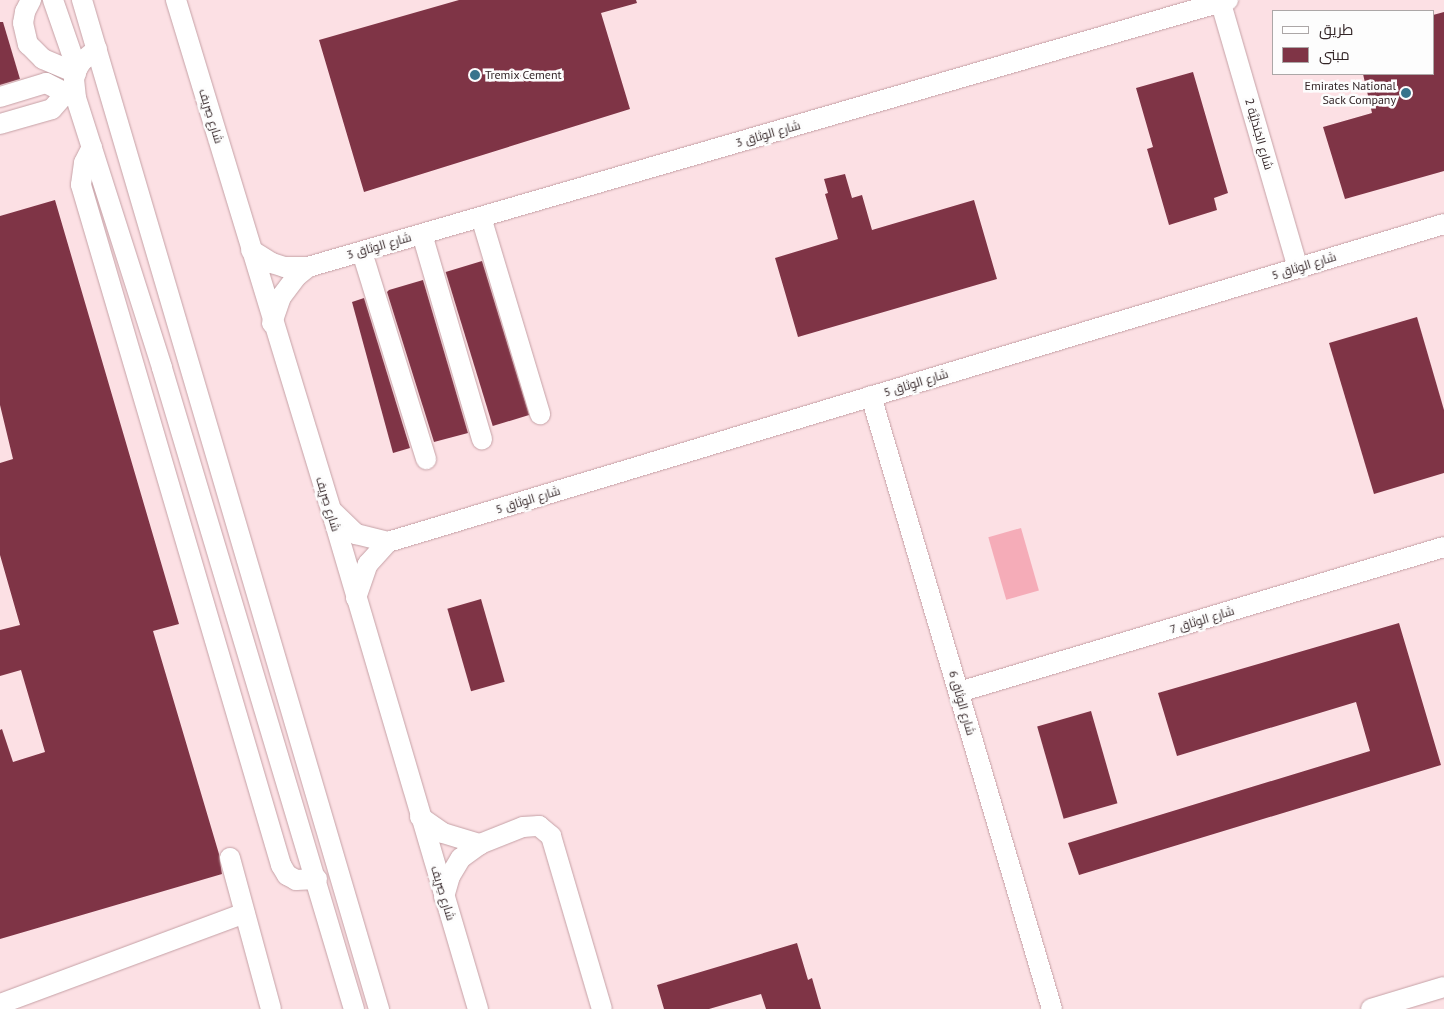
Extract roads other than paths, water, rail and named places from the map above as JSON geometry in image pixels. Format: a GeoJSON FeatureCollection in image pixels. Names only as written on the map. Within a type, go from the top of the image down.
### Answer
{"type":"FeatureCollection","features":[{"type":"Feature","properties":{"kind":"street"},"geometry":{"type":"LineString","coordinates":[[31,0],[25,12],[23,23],[28,44],[73,81]]}},
{"type":"Feature","properties":{"kind":"street"},"geometry":{"type":"LineString","coordinates":[[53,0],[92,147],[162,368],[317,879],[354,1009]]}},
{"type":"Feature","properties":{"kind":"street"},"geometry":{"type":"LineString","coordinates":[[82,0],[378,1009]]}},
{"type":"Feature","properties":{"kind":"street","name":"شارع صِرِيف"},"geometry":{"type":"LineString","coordinates":[[176,0],[272,323],[331,510],[478,1009]]}},
{"type":"Feature","properties":{"kind":"street","name":"شارع الوِثاق 3"},"geometry":{"type":"LineString","coordinates":[[251,250],[272,263],[284,267],[308,267],[1223,1]]}},
{"type":"Feature","properties":{"kind":"street","name":"شارع الجَندَلِيَّة 2"},"geometry":{"type":"LineString","coordinates":[[1223,1],[1298,268]]}},
{"type":"Feature","properties":{"kind":"street"},"geometry":{"type":"LineString","coordinates":[[0,124],[52,109],[73,81],[82,61],[97,48]]}},
{"type":"Feature","properties":{"kind":"street"},"geometry":{"type":"LineString","coordinates":[[0,97],[46,83],[73,81]]}},
{"type":"Feature","properties":{"kind":"street"},"geometry":{"type":"LineString","coordinates":[[92,147],[84,163],[81,185],[281,865],[287,875],[296,880],[317,879]]}},
{"type":"Feature","properties":{"kind":"street"},"geometry":{"type":"LineString","coordinates":[[481,217],[540,414]]}},
{"type":"Feature","properties":{"kind":"street","name":"شارع الوِثاق 5"},"geometry":{"type":"LineString","coordinates":[[388,542],[1444,224]]}},
{"type":"Feature","properties":{"kind":"street"},"geometry":{"type":"LineString","coordinates":[[422,234],[482,439]]}},
{"type":"Feature","properties":{"kind":"street"},"geometry":{"type":"LineString","coordinates":[[362,252],[426,459]]}},
{"type":"Feature","properties":{"kind":"street","name":"شارع الوِثاق 3"},"geometry":{"type":"LineString","coordinates":[[272,323],[281,298],[288,286],[308,267]]}},
{"type":"Feature","properties":{"kind":"street"},"geometry":{"type":"LineString","coordinates":[[138,374],[162,368]]}},
{"type":"Feature","properties":{"kind":"street","name":"شارع الوِثاق 6"},"geometry":{"type":"LineString","coordinates":[[871,396],[960,692],[1052,1009]]}},
{"type":"Feature","properties":{"kind":"street"},"geometry":{"type":"LineString","coordinates":[[331,510],[356,534],[388,542],[368,564],[356,598]]}},
{"type":"Feature","properties":{"kind":"street","name":"شارع الوِثاق 7"},"geometry":{"type":"LineString","coordinates":[[960,692],[1444,547]]}},
{"type":"Feature","properties":{"kind":"street"},"geometry":{"type":"LineString","coordinates":[[208,617],[235,610]]}},
{"type":"Feature","properties":{"kind":"street"},"geometry":{"type":"LineString","coordinates":[[420,817],[443,833],[480,844]]}},
{"type":"Feature","properties":{"kind":"street"},"geometry":{"type":"LineString","coordinates":[[444,897],[450,876],[461,858],[480,844],[523,827],[539,826],[550,836],[602,1009]]}},
{"type":"Feature","properties":{"kind":"street"},"geometry":{"type":"LineString","coordinates":[[230,858],[271,1009]]}},
{"type":"Feature","properties":{"kind":"street"},"geometry":{"type":"LineString","coordinates":[[0,1004],[245,913]]}},
{"type":"Feature","properties":{"kind":"street"},"geometry":{"type":"LineString","coordinates":[[1371,1009],[1444,987]]}},
{"type":"Feature","properties":{"kind":"place","name":"Tremix Cement"},"geometry":{"type":"Point","coordinates":[475,75]}},
{"type":"Feature","properties":{"kind":"place","name":"Emirates National Sack Company"},"geometry":{"type":"Point","coordinates":[1406,93]}}]}
